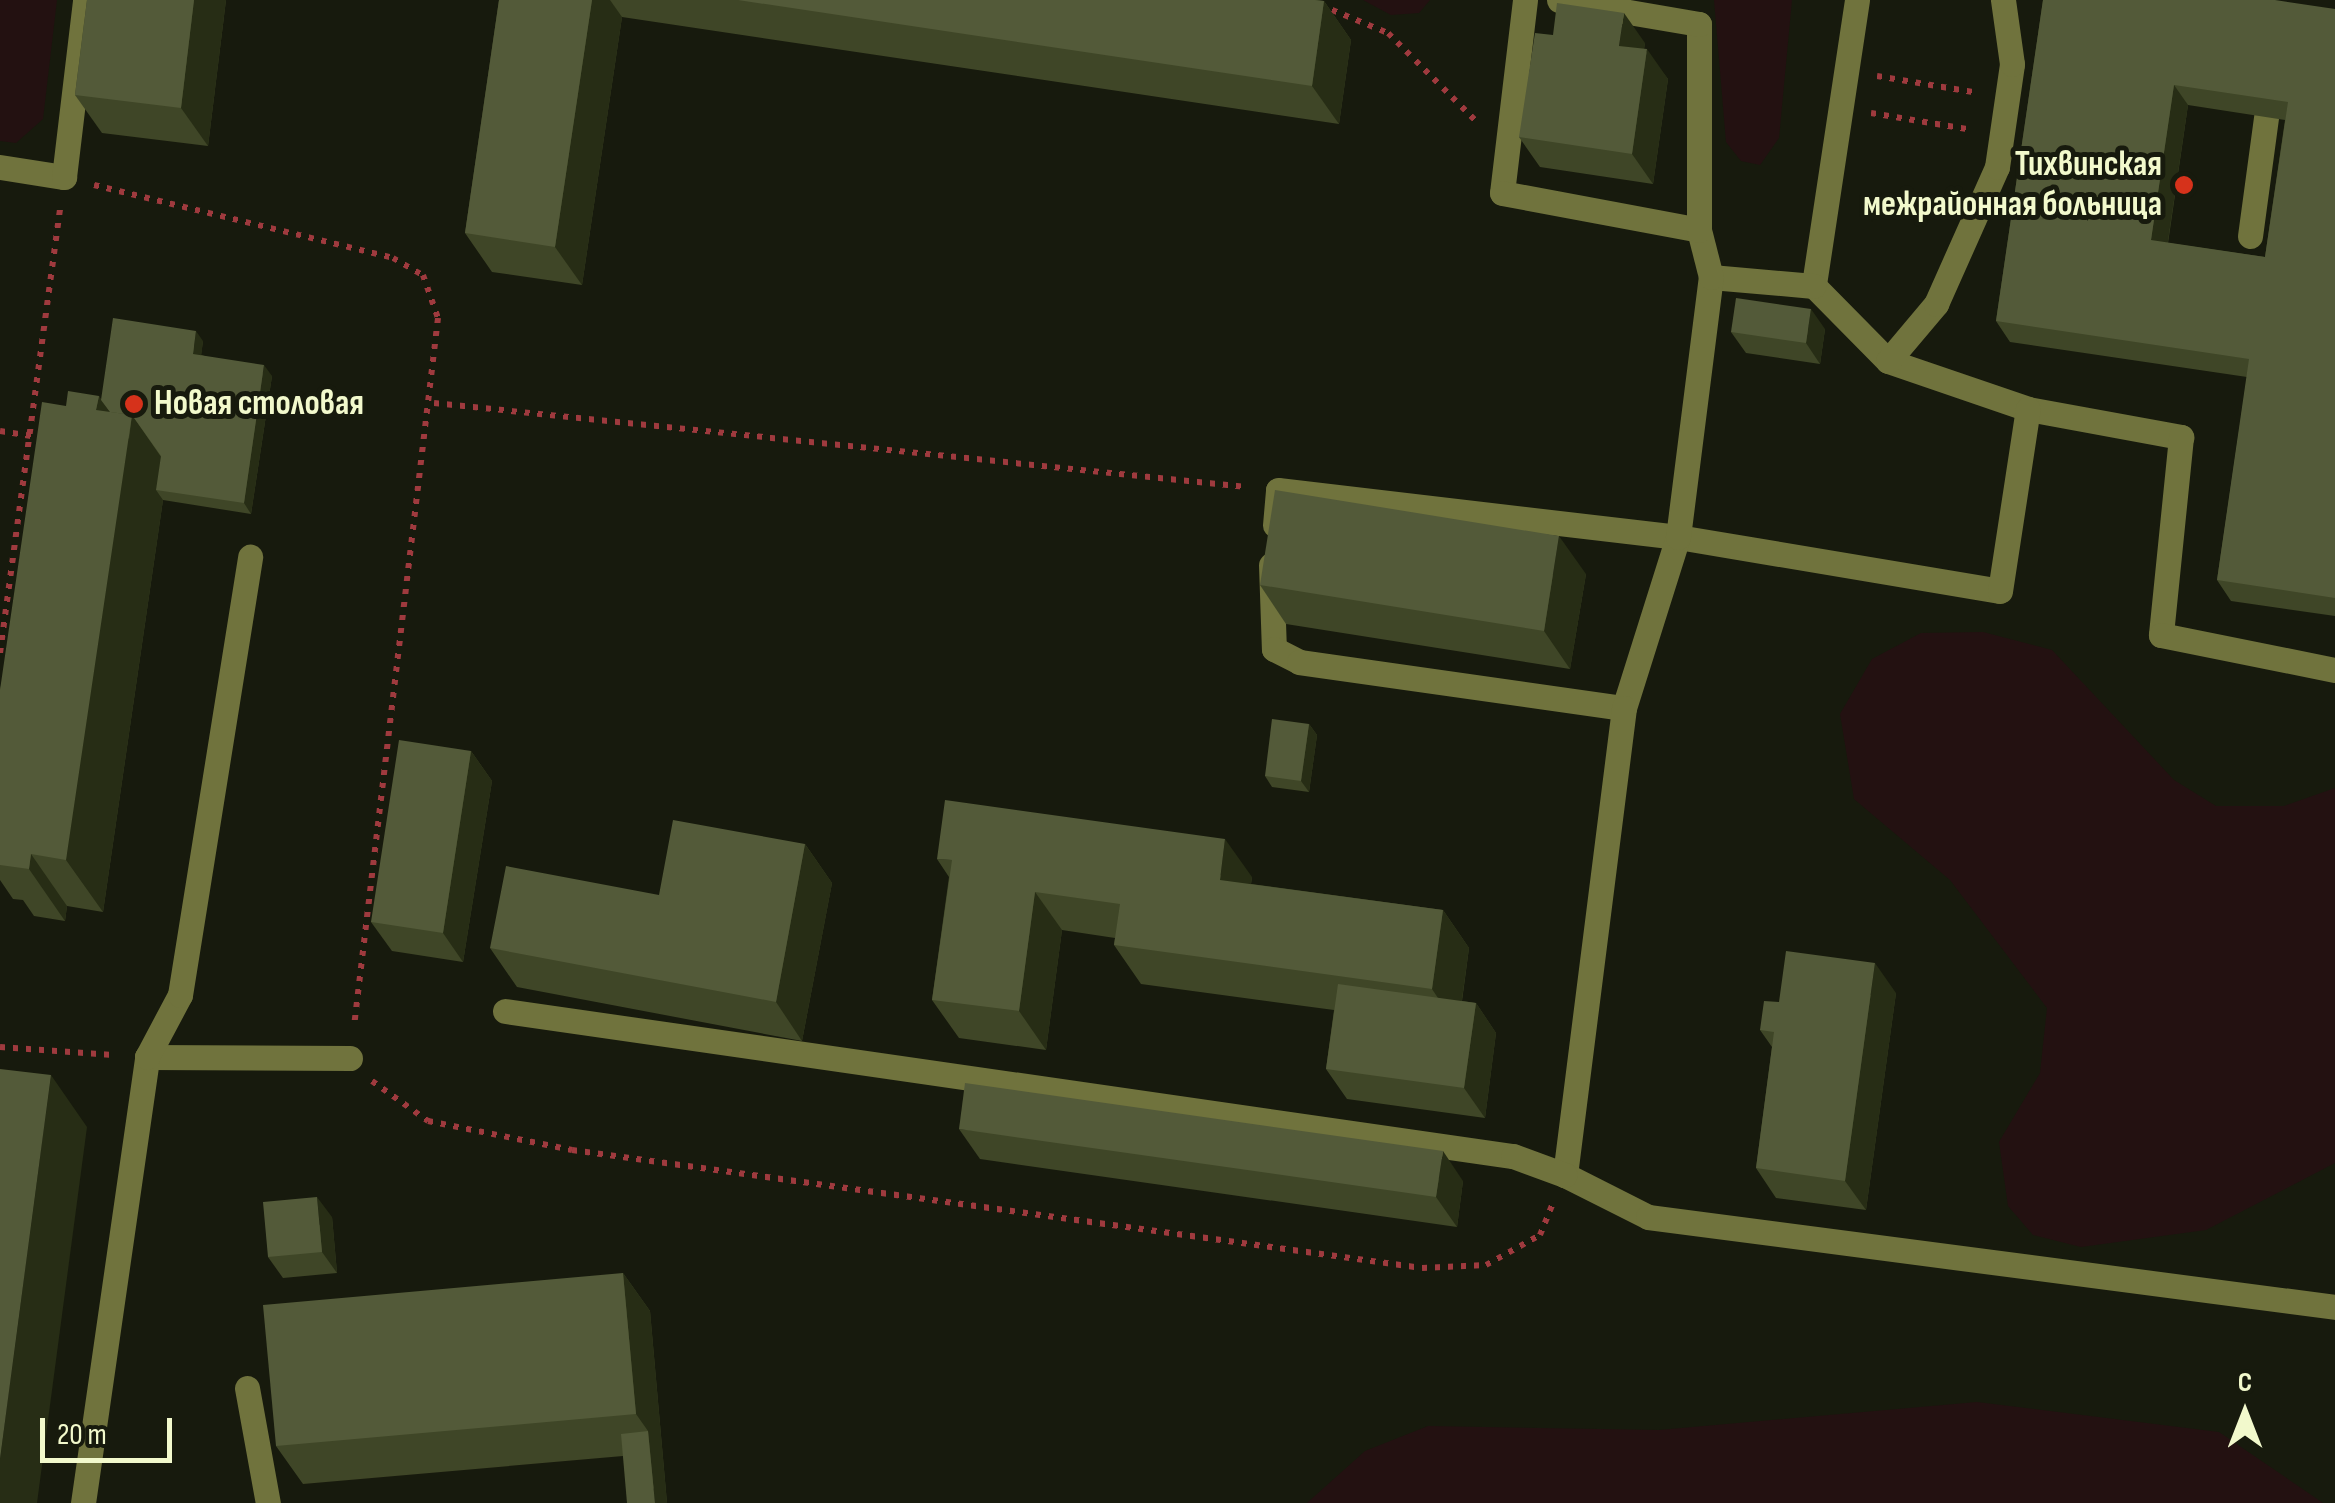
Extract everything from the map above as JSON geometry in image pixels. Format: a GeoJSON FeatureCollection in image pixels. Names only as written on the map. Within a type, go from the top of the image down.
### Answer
{"type":"FeatureCollection","features":[{"type":"Feature","properties":{"kind":"lane"},"geometry":{"type":"LineString","coordinates":[[0,167],[64,177],[86,0]]}},
{"type":"Feature","properties":{"kind":"lane"},"geometry":{"type":"LineString","coordinates":[[1525,0],[1502,193],[1699,230]]}},
{"type":"Feature","properties":{"kind":"lane"},"geometry":{"type":"LineString","coordinates":[[1559,0],[1699,24],[1699,230],[1711,277],[1678,537],[1624,708],[1565,1175]]}},
{"type":"Feature","properties":{"kind":"lane"},"geometry":{"type":"LineString","coordinates":[[1814,286],[1856,0]]}},
{"type":"Feature","properties":{"kind":"lane"},"geometry":{"type":"LineString","coordinates":[[1888,361],[1936,304],[1997,167],[2007,98],[2003,0]]}},
{"type":"Feature","properties":{"kind":"lane"},"geometry":{"type":"LineString","coordinates":[[2250,236],[2266,117]]}},
{"type":"Feature","properties":{"kind":"lane"},"geometry":{"type":"LineString","coordinates":[[1711,277],[1814,286],[1888,361],[2028,409],[2181,437],[2162,635],[2335,670]]}},
{"type":"Feature","properties":{"kind":"lane"},"geometry":{"type":"LineString","coordinates":[[1624,708],[1299,662],[1274,649],[1267,622],[1278,490],[1678,537],[2000,592],[2028,409]]}},
{"type":"Feature","properties":{"kind":"lane"},"geometry":{"type":"LineString","coordinates":[[83,1503],[147,1057],[180,994],[250,557]]}},
{"type":"Feature","properties":{"kind":"lane"},"geometry":{"type":"LineString","coordinates":[[505,1012],[1513,1156],[1565,1175],[1648,1217],[2335,1308]]}},
{"type":"Feature","properties":{"kind":"lane"},"geometry":{"type":"LineString","coordinates":[[147,1057],[350,1058]]}},
{"type":"Feature","properties":{"kind":"lane"},"geometry":{"type":"LineString","coordinates":[[248,1388],[268,1503]]}},
{"type":"Feature","properties":{"kind":"path"},"geometry":{"type":"LineString","coordinates":[[1308,0],[1388,33],[1507,152]]}},
{"type":"Feature","properties":{"kind":"path"},"geometry":{"type":"LineString","coordinates":[[1846,70],[2007,98]]}},
{"type":"Feature","properties":{"kind":"path"},"geometry":{"type":"LineString","coordinates":[[1840,108],[2002,134]]}},
{"type":"Feature","properties":{"kind":"path"},"geometry":{"type":"LineString","coordinates":[[0,653],[33,436],[64,177],[393,258],[423,274],[438,318],[434,403],[350,1058],[428,1121],[572,1150],[1422,1268],[1486,1265],[1540,1235],[1565,1175]]}},
{"type":"Feature","properties":{"kind":"path"},"geometry":{"type":"LineString","coordinates":[[434,403],[1278,490]]}},
{"type":"Feature","properties":{"kind":"path"},"geometry":{"type":"LineString","coordinates":[[0,430],[50,437]]}},
{"type":"Feature","properties":{"kind":"path"},"geometry":{"type":"LineString","coordinates":[[0,1047],[147,1057]]}},
{"type":"Feature","properties":{"kind":"shaded area"},"geometry":{"type":"Polygon","coordinates":[[[0,0],[57,0],[43,119],[16,143],[0,141],[0,0]]]}},
{"type":"Feature","properties":{"kind":"shaded area"},"geometry":{"type":"Polygon","coordinates":[[[1363,0],[1430,0],[1419,13],[1391,15],[1363,0]]]}},
{"type":"Feature","properties":{"kind":"shaded area"},"geometry":{"type":"Polygon","coordinates":[[[1714,0],[1792,0],[1779,138],[1760,165],[1741,161],[1726,142],[1714,0]]]}},
{"type":"Feature","properties":{"kind":"shaded area"},"geometry":{"type":"Polygon","coordinates":[[[1983,632],[2052,650],[2174,780],[2216,806],[2284,806],[2335,788],[2335,1163],[2206,1230],[2081,1247],[2033,1235],[2008,1206],[1999,1142],[2040,1073],[2047,1008],[1950,880],[1854,799],[1840,714],[1872,659],[1921,633],[1983,632]]]}},
{"type":"Feature","properties":{"kind":"shaded area"},"geometry":{"type":"Polygon","coordinates":[[[1977,1402],[2219,1432],[2323,1503],[1307,1503],[1365,1451],[1428,1426],[1659,1430],[1977,1402]]]}},
{"type":"Feature","properties":{"kind":"building"},"geometry":{"type":"Polygon","coordinates":[[[87,0],[194,0],[181,108],[75,95],[87,0]]]}},
{"type":"Feature","properties":{"kind":"building"},"geometry":{"type":"Polygon","coordinates":[[[499,0],[592,0],[555,247],[465,233],[499,0]]]}},
{"type":"Feature","properties":{"kind":"building"},"geometry":{"type":"Polygon","coordinates":[[[738,0],[1315,0],[1324,1],[1312,86],[738,0]]]}},
{"type":"Feature","properties":{"kind":"building","name":"Тихвинская межрайонная больница"},"geometry":{"type":"Polygon","coordinates":[[[2043,0],[2275,0],[2335,9],[2335,598],[2217,580],[2249,359],[1996,321],[2043,0]],[[2174,85],[2151,240],[2265,257],[2288,102],[2174,85]]]}},
{"type":"Feature","properties":{"kind":"building"},"geometry":{"type":"Polygon","coordinates":[[[1557,3],[1624,13],[1619,46],[1647,49],[1632,154],[1519,137],[1535,33],[1553,35],[1557,3]]]}},
{"type":"Feature","properties":{"kind":"building"},"geometry":{"type":"Polygon","coordinates":[[[1736,298],[1811,309],[1806,343],[1731,332],[1736,298]]]}},
{"type":"Feature","properties":{"kind":"building"},"geometry":{"type":"Polygon","coordinates":[[[113,318],[196,331],[193,354],[264,365],[244,503],[156,490],[161,456],[132,415],[110,412],[101,400],[113,318]]]}},
{"type":"Feature","properties":{"kind":"building"},"geometry":{"type":"Polygon","coordinates":[[[68,391],[99,396],[96,410],[132,415],[66,860],[31,854],[29,869],[0,865],[0,690],[42,402],[66,406],[68,391]]]}},
{"type":"Feature","properties":{"kind":"building"},"geometry":{"type":"Polygon","coordinates":[[[1275,490],[1559,536],[1544,631],[1260,585],[1275,490]]]}},
{"type":"Feature","properties":{"kind":"building"},"geometry":{"type":"Polygon","coordinates":[[[1272,719],[1309,724],[1301,781],[1265,776],[1272,719]]]}},
{"type":"Feature","properties":{"kind":"building"},"geometry":{"type":"Polygon","coordinates":[[[399,740],[471,751],[443,933],[371,922],[399,740]]]}},
{"type":"Feature","properties":{"kind":"building"},"geometry":{"type":"Polygon","coordinates":[[[945,800],[1225,839],[1220,880],[1443,910],[1432,989],[1114,945],[1120,904],[1035,892],[1019,1011],[932,1000],[952,860],[937,859],[945,800]]]}},
{"type":"Feature","properties":{"kind":"building"},"geometry":{"type":"Polygon","coordinates":[[[673,820],[805,844],[776,1002],[490,948],[506,866],[659,895],[673,820]]]}},
{"type":"Feature","properties":{"kind":"building"},"geometry":{"type":"Polygon","coordinates":[[[1786,951],[1875,963],[1845,1181],[1756,1168],[1774,1032],[1760,1030],[1764,1001],[1779,1002],[1786,951]]]}},
{"type":"Feature","properties":{"kind":"building"},"geometry":{"type":"Polygon","coordinates":[[[1338,984],[1476,1003],[1464,1088],[1326,1069],[1338,984]]]}},
{"type":"Feature","properties":{"kind":"building"},"geometry":{"type":"Polygon","coordinates":[[[0,1069],[51,1075],[0,1459],[0,1069]]]}},
{"type":"Feature","properties":{"kind":"building"},"geometry":{"type":"Polygon","coordinates":[[[965,1083],[1443,1151],[1436,1197],[959,1129],[965,1083]]]}},
{"type":"Feature","properties":{"kind":"building"},"geometry":{"type":"Polygon","coordinates":[[[317,1197],[322,1252],[268,1257],[263,1202],[317,1197]]]}},
{"type":"Feature","properties":{"kind":"building"},"geometry":{"type":"Polygon","coordinates":[[[623,1273],[636,1414],[276,1446],[263,1305],[623,1273]]]}},
{"type":"Feature","properties":{"kind":"building"},"geometry":{"type":"Polygon","coordinates":[[[648,1431],[655,1503],[627,1503],[621,1434],[648,1431]]]}},
{"type":"Feature","properties":{"kind":"place","name":"Тихвинская межрайонная больница"},"geometry":{"type":"Point","coordinates":[2184,185]}},
{"type":"Feature","properties":{"kind":"place","name":"Новая столовая"},"geometry":{"type":"Point","coordinates":[134,404]}}]}
